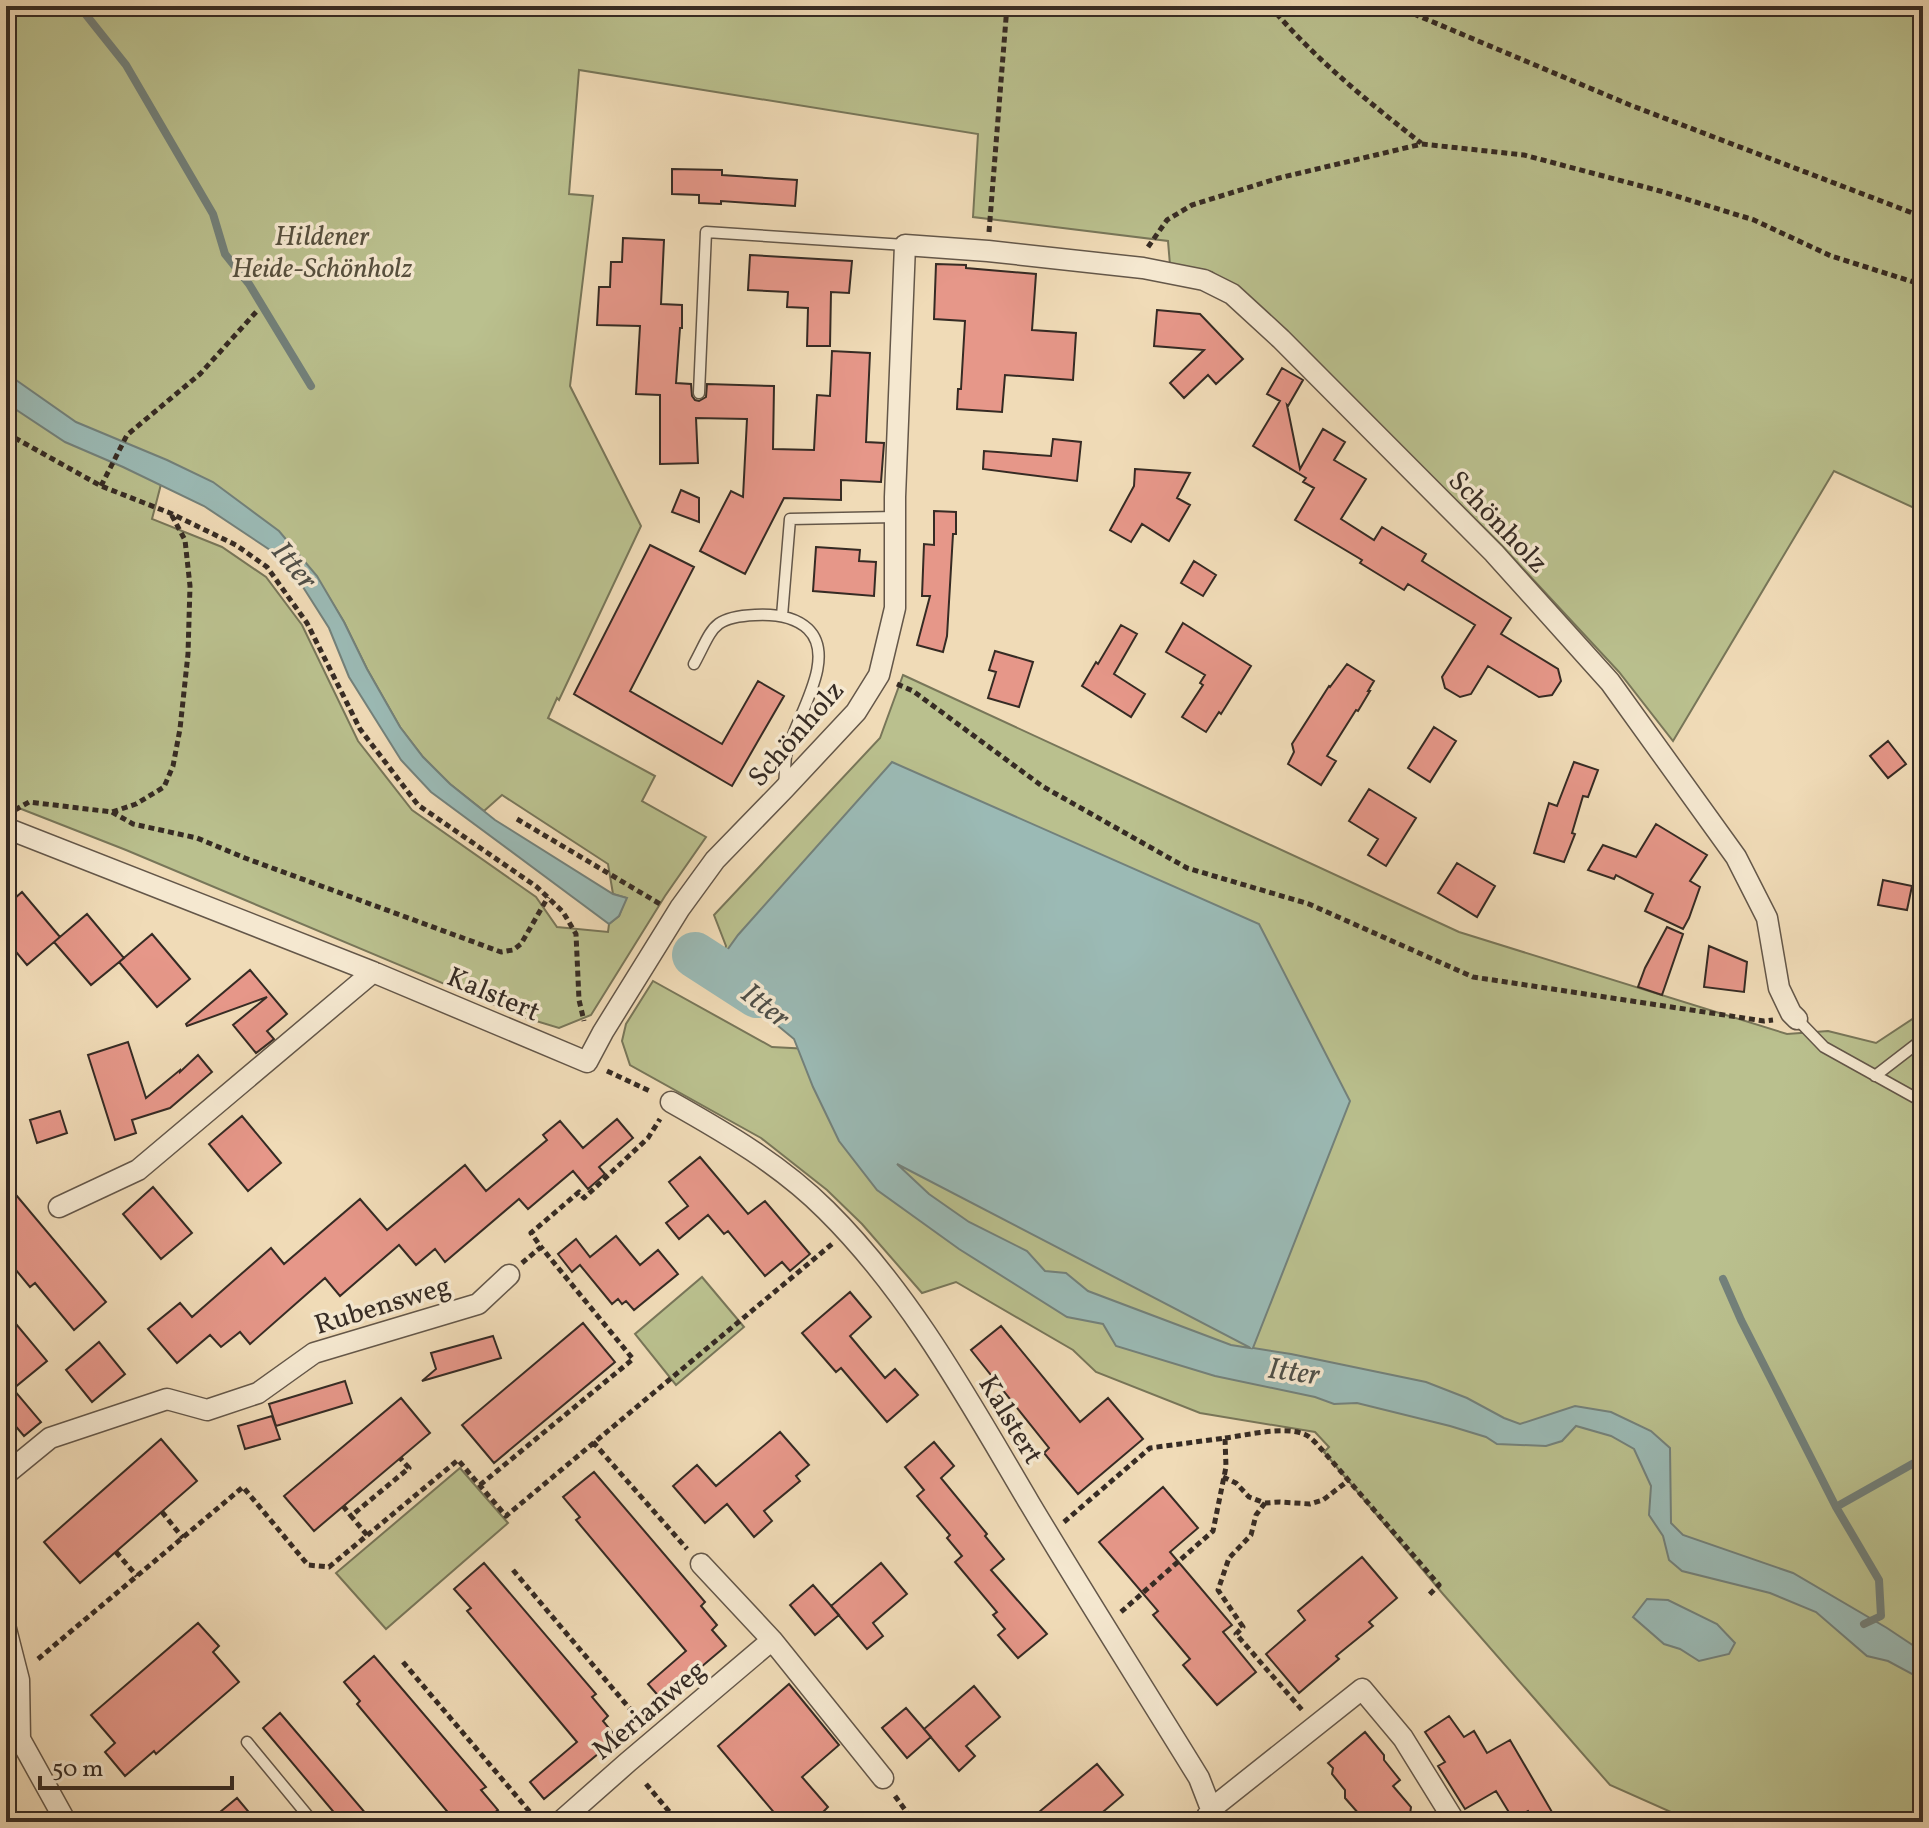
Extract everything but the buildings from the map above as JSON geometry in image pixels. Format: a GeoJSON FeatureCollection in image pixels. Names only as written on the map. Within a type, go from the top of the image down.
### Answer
{"type":"FeatureCollection","features":[{"type":"Feature","properties":{"kind":"street","name":"Schönholz"},"geometry":{"type":"LineString","coordinates":[[587,1062],[680,908],[715,860],[856,712],[879,675],[895,608],[895,517],[905,245],[1143,268],[1204,280],[1232,294],[1281,339],[1494,553],[1610,682],[1736,857],[1767,918],[1779,988],[1797,1019]]}},
{"type":"Feature","properties":{"kind":"street","name":"Kalstert"},"geometry":{"type":"LineString","coordinates":[[10,819],[587,1062]]}},
{"type":"Feature","properties":{"kind":"street"},"geometry":{"type":"LineString","coordinates":[[59,1207],[138,1170],[373,972]]}},
{"type":"Feature","properties":{"kind":"street","name":"Kalstert"},"geometry":{"type":"LineString","coordinates":[[671,1102],[734,1138],[773,1165],[824,1208],[886,1277],[940,1352],[1202,1784],[1208,1816],[1362,1689],[1403,1738],[1455,1822]]}},
{"type":"Feature","properties":{"kind":"street","name":"Rubensweg"},"geometry":{"type":"LineString","coordinates":[[6,1474],[50,1438],[167,1399],[207,1410],[258,1393],[314,1353],[478,1304],[509,1275]]}},
{"type":"Feature","properties":{"kind":"street"},"geometry":{"type":"LineString","coordinates":[[701,1564],[772,1640],[883,1778]]}},
{"type":"Feature","properties":{"kind":"street"},"geometry":{"type":"LineString","coordinates":[[6,1629],[19,1680],[13,1741],[66,1822]]}},
{"type":"Feature","properties":{"kind":"street","name":"Merianweg"},"geometry":{"type":"LineString","coordinates":[[560,1822],[772,1640]]}},
{"type":"Feature","properties":{"kind":"lane","name":"Schönholz"},"geometry":{"type":"LineString","coordinates":[[699,393],[706,232],[905,245]]}},
{"type":"Feature","properties":{"kind":"lane"},"geometry":{"type":"LineString","coordinates":[[782,616],[790,519],[895,517]]}},
{"type":"Feature","properties":{"kind":"lane"},"geometry":{"type":"LineString","coordinates":[[694,664],[715,626],[723,619],[759,614],[782,616],[806,627],[819,646],[820,659],[787,754],[784,789]]}},
{"type":"Feature","properties":{"kind":"lane","name":"Schönholz"},"geometry":{"type":"LineString","coordinates":[[1797,1019],[1824,1047],[1923,1102]]}},
{"type":"Feature","properties":{"kind":"lane"},"geometry":{"type":"LineString","coordinates":[[1875,1076],[1923,1039]]}},
{"type":"Feature","properties":{"kind":"lane"},"geometry":{"type":"LineString","coordinates":[[247,1742],[313,1822]]}},
{"type":"Feature","properties":{"kind":"path"},"geometry":{"type":"LineString","coordinates":[[988,251],[1007,6]]}},
{"type":"Feature","properties":{"kind":"path"},"geometry":{"type":"LineString","coordinates":[[1270,6],[1294,35],[1351,87],[1422,144]]}},
{"type":"Feature","properties":{"kind":"path"},"geometry":{"type":"LineString","coordinates":[[1395,6],[1630,105],[1923,217]]}},
{"type":"Feature","properties":{"kind":"path"},"geometry":{"type":"LineString","coordinates":[[1143,268],[1149,244],[1167,220],[1192,205],[1279,178],[1422,144],[1524,155],[1660,191],[1754,220],[1831,256],[1923,285]]}},
{"type":"Feature","properties":{"kind":"path"},"geometry":{"type":"LineString","coordinates":[[101,486],[127,435],[200,374],[257,311]]}},
{"type":"Feature","properties":{"kind":"path"},"geometry":{"type":"LineString","coordinates":[[6,433],[101,486],[170,513],[236,545],[267,567],[307,623],[360,729],[418,805],[537,887],[563,912],[576,934],[579,1000],[585,1026]]}},
{"type":"Feature","properties":{"kind":"path"},"geometry":{"type":"LineString","coordinates":[[112,812],[136,804],[164,787],[173,766],[188,654],[190,586],[185,540],[170,513]]}},
{"type":"Feature","properties":{"kind":"path"},"geometry":{"type":"LineString","coordinates":[[889,680],[913,691],[1042,786],[1187,868],[1309,904],[1473,977],[1764,1021],[1797,1019]]}},
{"type":"Feature","properties":{"kind":"path"},"geometry":{"type":"LineString","coordinates":[[10,819],[29,802],[112,812],[133,824],[197,838],[501,952],[513,950],[521,944],[548,897]]}},
{"type":"Feature","properties":{"kind":"path"},"geometry":{"type":"LineString","coordinates":[[517,819],[667,909]]}},
{"type":"Feature","properties":{"kind":"path"},"geometry":{"type":"LineString","coordinates":[[587,1062],[671,1102]]}},
{"type":"Feature","properties":{"kind":"path"},"geometry":{"type":"LineString","coordinates":[[480,1485],[633,1359],[531,1233],[579,1192],[584,1198],[648,1138],[659,1120]]}},
{"type":"Feature","properties":{"kind":"path"},"geometry":{"type":"LineString","coordinates":[[38,1659],[243,1487],[308,1565],[329,1567],[458,1460],[506,1516],[834,1242]]}},
{"type":"Feature","properties":{"kind":"path"},"geometry":{"type":"LineString","coordinates":[[509,1275],[541,1247]]}},
{"type":"Feature","properties":{"kind":"path"},"geometry":{"type":"LineString","coordinates":[[1063,1523],[1150,1448],[1290,1431],[1307,1435],[1439,1585],[1427,1597]]}},
{"type":"Feature","properties":{"kind":"path"},"geometry":{"type":"LineString","coordinates":[[1119,1614],[1213,1531],[1226,1467],[1225,1438]]}},
{"type":"Feature","properties":{"kind":"path"},"geometry":{"type":"LineString","coordinates":[[593,1442],[701,1564]]}},
{"type":"Feature","properties":{"kind":"path"},"geometry":{"type":"LineString","coordinates":[[351,1516],[409,1468],[400,1458]]}},
{"type":"Feature","properties":{"kind":"path"},"geometry":{"type":"LineString","coordinates":[[1223,1477],[1236,1483],[1249,1497],[1265,1503],[1310,1504],[1323,1500],[1349,1480]]}},
{"type":"Feature","properties":{"kind":"path"},"geometry":{"type":"LineString","coordinates":[[1265,1503],[1256,1515],[1251,1535],[1229,1558],[1218,1590],[1243,1627],[1236,1634],[1317,1727]]}},
{"type":"Feature","properties":{"kind":"path"},"geometry":{"type":"LineString","coordinates":[[343,1506],[367,1535]]}},
{"type":"Feature","properties":{"kind":"path"},"geometry":{"type":"LineString","coordinates":[[162,1512],[183,1538]]}},
{"type":"Feature","properties":{"kind":"path"},"geometry":{"type":"LineString","coordinates":[[116,1552],[137,1576]]}},
{"type":"Feature","properties":{"kind":"path","name":"Merianweg"},"geometry":{"type":"LineString","coordinates":[[513,1570],[645,1726]]}},
{"type":"Feature","properties":{"kind":"path"},"geometry":{"type":"LineString","coordinates":[[403,1662],[535,1818]]}},
{"type":"Feature","properties":{"kind":"path","name":"Merianweg"},"geometry":{"type":"LineString","coordinates":[[646,1784],[678,1822]]}},
{"type":"Feature","properties":{"kind":"path"},"geometry":{"type":"LineString","coordinates":[[897,1798],[914,1822]]}},
{"type":"Feature","properties":{"kind":"green space","name":"Hildener Heide-Schönholz"},"geometry":{"type":"Polygon","coordinates":[[[6,6],[1923,6],[1923,512],[1834,471],[1673,741],[1619,672],[1500,544],[1286,332],[1212,272],[1170,265],[1168,241],[973,217],[978,134],[579,70],[569,194],[593,196],[570,386],[641,526],[548,718],[655,776],[642,801],[706,837],[665,896],[591,1015],[559,1028],[523,1017],[126,850],[6,803],[6,6]],[[167,461],[152,519],[222,547],[266,577],[302,625],[358,741],[412,810],[536,897],[557,927],[608,932],[609,924],[619,916],[626,898],[613,894],[608,864],[502,795],[484,811],[450,784],[423,757],[400,727],[322,586],[167,461]]]}},
{"type":"Feature","properties":{"kind":"green space"},"geometry":{"type":"Polygon","coordinates":[[[903,675],[1459,932],[1787,1034],[1828,1031],[1876,1043],[1923,1012],[1923,1822],[1673,1822],[1680,1816],[1610,1785],[1324,1452],[1329,1447],[1315,1432],[1200,1413],[1096,1372],[1073,1350],[956,1282],[922,1293],[862,1224],[827,1190],[761,1138],[630,1065],[622,1041],[626,1024],[653,981],[772,1047],[830,1050],[720,961],[726,946],[714,915],[880,738],[903,675]]]}},
{"type":"Feature","properties":{"kind":"green space"},"geometry":{"type":"Polygon","coordinates":[[[702,1277],[744,1327],[676,1385],[635,1334],[702,1277]]]}},
{"type":"Feature","properties":{"kind":"green space"},"geometry":{"type":"Polygon","coordinates":[[[460,1468],[508,1523],[386,1629],[336,1573],[460,1468]]]}},
{"type":"Feature","properties":{"kind":"water"},"geometry":{"type":"Polygon","coordinates":[[[6,373],[76,422],[213,482],[279,531],[317,576],[400,727],[423,757],[450,784],[495,820],[613,894],[627,898],[619,916],[609,924],[431,792],[401,760],[349,677],[329,628],[303,587],[270,550],[204,506],[65,442],[6,403],[6,373]]]}},
{"type":"Feature","properties":{"kind":"water"},"geometry":{"type":"Polygon","coordinates":[[[892,762],[1259,924],[1350,1101],[1253,1348],[1426,1382],[1520,1424],[1575,1406],[1611,1412],[1651,1431],[1670,1448],[1671,1523],[1683,1535],[1793,1573],[1887,1628],[1923,1652],[1923,1683],[1888,1661],[1867,1656],[1816,1612],[1770,1593],[1682,1571],[1669,1560],[1663,1536],[1649,1515],[1651,1486],[1634,1449],[1611,1436],[1576,1426],[1562,1441],[1546,1446],[1497,1444],[1486,1437],[1450,1426],[1357,1403],[1334,1404],[1315,1397],[1215,1376],[1116,1346],[1103,1324],[1067,1317],[959,1249],[877,1190],[839,1141],[794,1039],[737,992],[708,972],[698,971],[707,953],[720,960],[738,935],[892,762]],[[897,1164],[929,1194],[969,1222],[1027,1251],[1045,1271],[1066,1273],[1088,1291],[1231,1345],[1250,1348],[897,1164]]]}},
{"type":"Feature","properties":{"kind":"water"},"geometry":{"type":"Polygon","coordinates":[[[1647,1599],[1668,1600],[1717,1624],[1735,1643],[1729,1654],[1699,1661],[1680,1649],[1664,1644],[1633,1617],[1647,1599]]]}},
{"type":"Feature","properties":{"kind":"waterway"},"geometry":{"type":"LineString","coordinates":[[79,6],[126,65],[213,214],[225,254],[249,284],[311,386]]}},
{"type":"Feature","properties":{"kind":"waterway","name":"Itter"},"geometry":{"type":"LineString","coordinates":[[695,955],[757,995]]}},
{"type":"Feature","properties":{"kind":"waterway"},"geometry":{"type":"LineString","coordinates":[[1723,1279],[1836,1507]]}},
{"type":"Feature","properties":{"kind":"waterway"},"geometry":{"type":"LineString","coordinates":[[1864,1624],[1881,1616],[1879,1580],[1836,1507],[1923,1458]]}}]}
